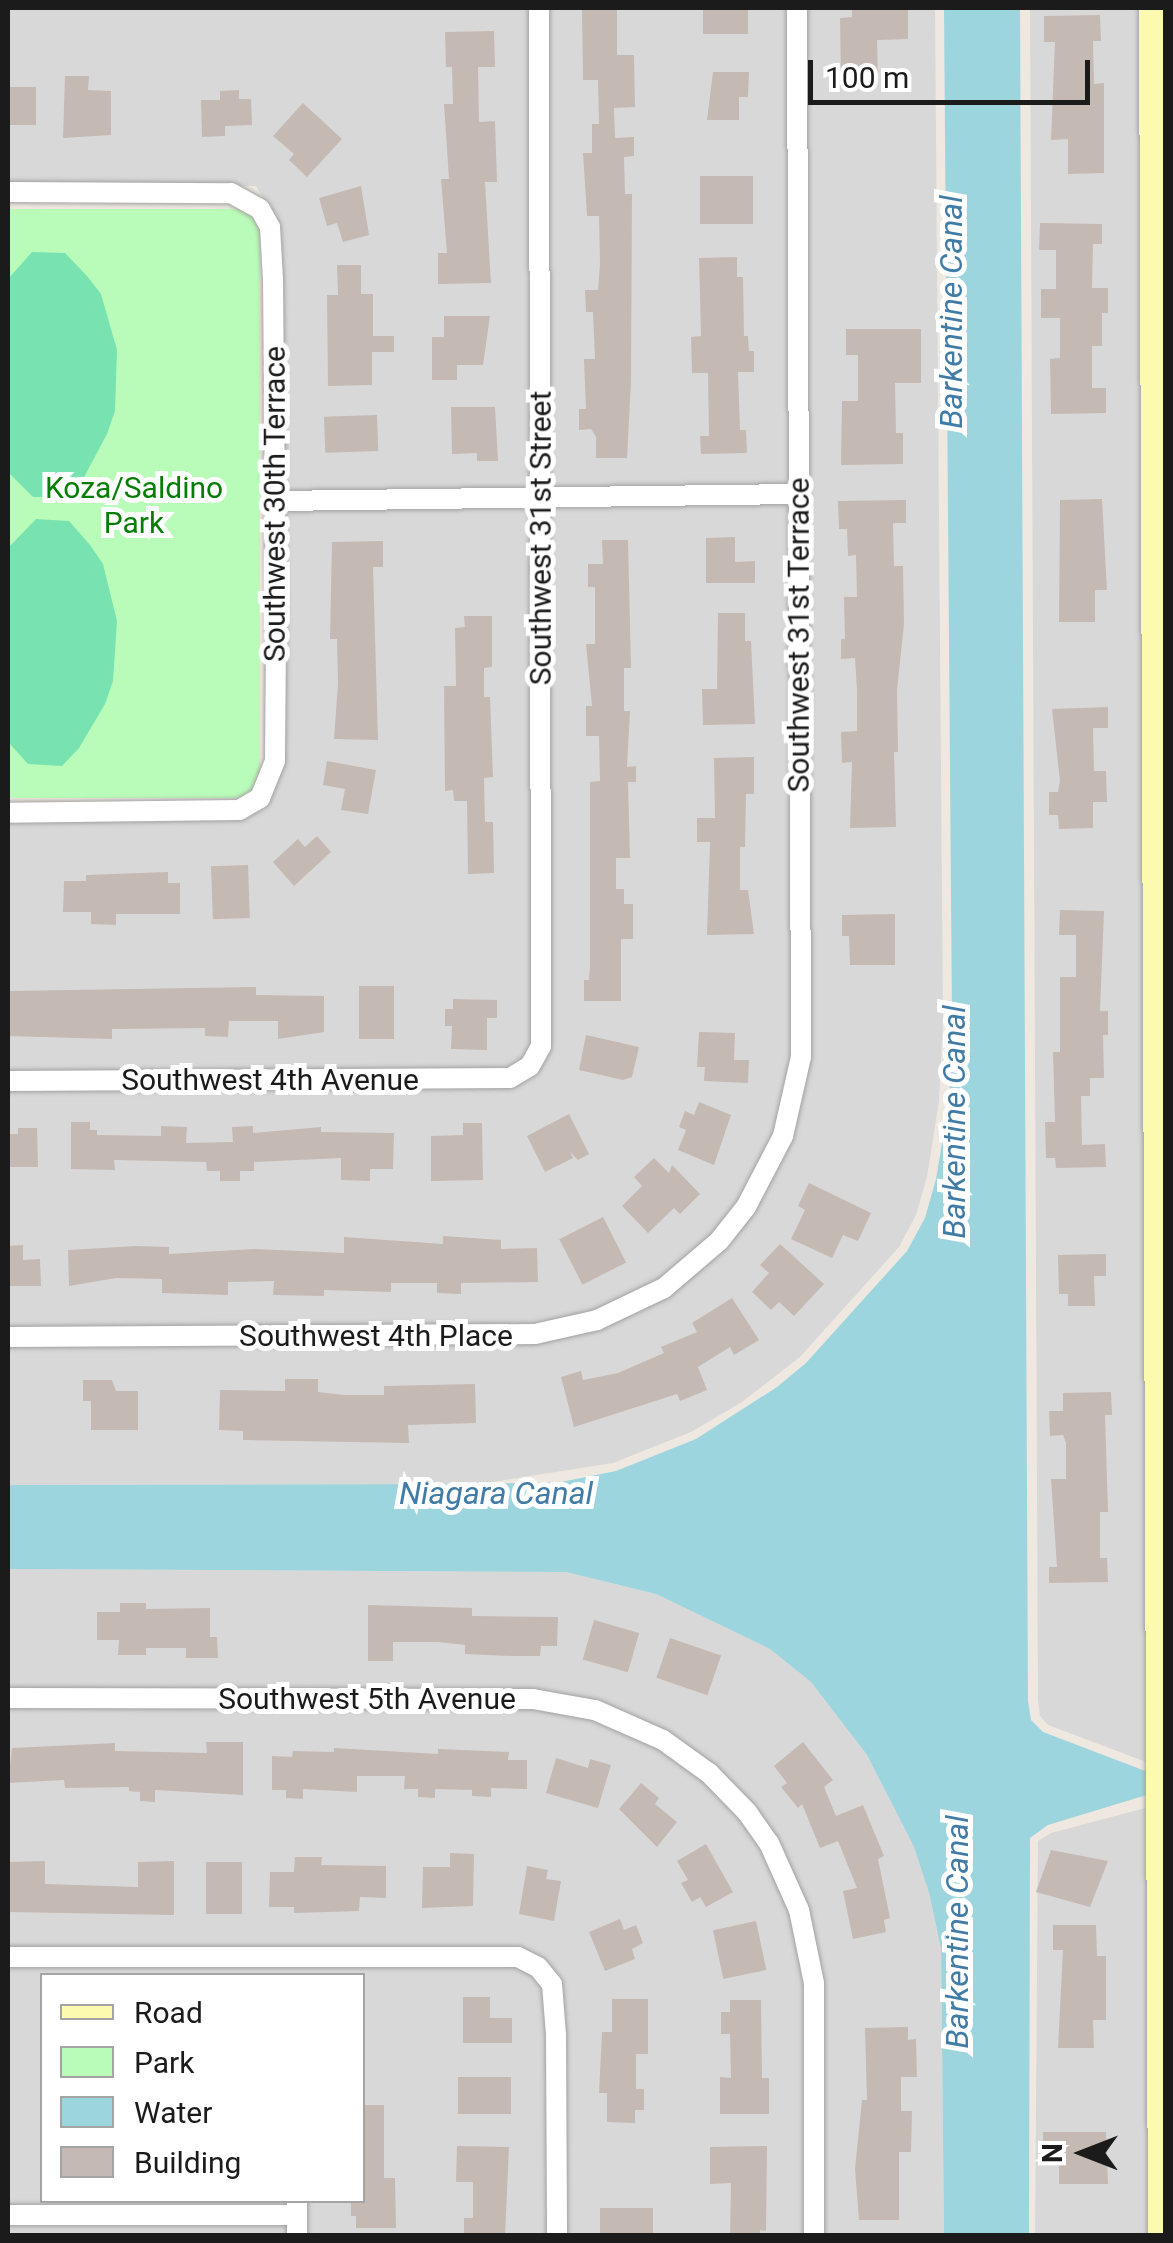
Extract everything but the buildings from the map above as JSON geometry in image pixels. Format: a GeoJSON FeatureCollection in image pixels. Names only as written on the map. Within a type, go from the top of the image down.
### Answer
{"type":"FeatureCollection","features":[{"type":"Feature","properties":{"kind":"main road"},"geometry":{"type":"LineString","coordinates":[[1153,8],[1162,2236]]}},
{"type":"Feature","properties":{"kind":"street","name":"Southwest 31st Street"},"geometry":{"type":"LineString","coordinates":[[530,1066],[541,1046],[544,1015],[539,8]]}},
{"type":"Feature","properties":{"kind":"street","name":"Southwest 31st Terrace"},"geometry":{"type":"LineString","coordinates":[[719,1241],[746,1207],[783,1136],[801,1056],[797,8]]}},
{"type":"Feature","properties":{"kind":"street","name":"Southwest 30th Terrace"},"geometry":{"type":"LineString","coordinates":[[8,192],[231,193],[260,210],[270,228],[273,280],[276,501],[275,762],[260,798],[239,810],[8,813]]}},
{"type":"Feature","properties":{"kind":"street"},"geometry":{"type":"LineString","coordinates":[[276,501],[797,494]]}},
{"type":"Feature","properties":{"kind":"street","name":"Southwest 4th Avenue"},"geometry":{"type":"LineString","coordinates":[[8,1081],[452,1080],[510,1078],[530,1066]]}},
{"type":"Feature","properties":{"kind":"street","name":"Southwest 4th Place"},"geometry":{"type":"LineString","coordinates":[[8,1337],[535,1334],[630,1307],[664,1288],[719,1241]]}},
{"type":"Feature","properties":{"kind":"street","name":"Southwest 5th Avenue"},"geometry":{"type":"LineString","coordinates":[[8,1698],[558,1702],[630,1723],[663,1740],[708,1773],[747,1812],[768,1843],[800,1910],[814,1983],[814,2236]]}},
{"type":"Feature","properties":{"kind":"street"},"geometry":{"type":"LineString","coordinates":[[8,1956],[296,1967],[518,1957],[538,1967],[552,1984],[556,2035],[556,2236]]}},
{"type":"Feature","properties":{"kind":"street"},"geometry":{"type":"LineString","coordinates":[[8,2214],[297,2217]]}},
{"type":"Feature","properties":{"kind":"shaded area"},"geometry":{"type":"Polygon","coordinates":[[[8,8],[935,8],[943,1020],[939,1101],[927,1177],[916,1215],[899,1247],[800,1357],[742,1402],[691,1432],[613,1463],[480,1484],[8,1485],[8,807],[266,805],[273,215],[256,186],[8,186],[8,8]]]}},
{"type":"Feature","properties":{"kind":"shaded area"},"geometry":{"type":"Polygon","coordinates":[[[1030,8],[1142,8],[1149,1763],[1048,1725],[1040,1716],[1038,1700],[1030,8]]]}},
{"type":"Feature","properties":{"kind":"shaded area"},"geometry":{"type":"Polygon","coordinates":[[[8,1569],[566,1572],[656,1594],[770,1649],[811,1682],[867,1755],[914,1847],[929,1893],[941,1949],[944,2235],[8,2235],[8,1569]]]}},
{"type":"Feature","properties":{"kind":"shaded area"},"geometry":{"type":"Polygon","coordinates":[[[1149,1807],[1151,2235],[1035,2236],[1038,1841],[1051,1833],[1149,1807]]]}},
{"type":"Feature","properties":{"kind":"green space","name":"Koza/Saldino Park"},"geometry":{"type":"Polygon","coordinates":[[[8,209],[260,209],[260,798],[8,798],[8,209]]]}},
{"type":"Feature","properties":{"kind":"green space"},"geometry":{"type":"Polygon","coordinates":[[[32,252],[65,253],[87,276],[101,294],[117,350],[115,411],[83,479],[67,497],[33,497],[8,472],[8,279],[32,252]]]}},
{"type":"Feature","properties":{"kind":"green space"},"geometry":{"type":"Polygon","coordinates":[[[36,519],[69,521],[90,545],[103,564],[117,621],[113,681],[105,704],[79,748],[62,766],[28,764],[8,742],[8,548],[36,519]]]}},
{"type":"Feature","properties":{"kind":"water"},"geometry":{"type":"Polygon","coordinates":[[[944,8],[1020,8],[1028,1701],[1031,1720],[1043,1732],[1148,1772],[1150,1794],[1048,1825],[1030,1838],[1029,2235],[944,2235],[941,1949],[929,1893],[914,1847],[867,1755],[811,1682],[770,1649],[656,1594],[566,1572],[8,1569],[8,1485],[480,1484],[561,1482],[616,1471],[696,1439],[777,1387],[806,1363],[907,1251],[925,1218],[936,1179],[949,1102],[952,1020],[944,8]]]}},
{"type":"Feature","properties":{"kind":"water label","name":"Barkentine Canal"},"geometry":{"type":"Point","coordinates":[951,312]}},
{"type":"Feature","properties":{"kind":"water label","name":"Barkentine Canal"},"geometry":{"type":"Point","coordinates":[954,1122]}},
{"type":"Feature","properties":{"kind":"water label","name":"Niagara Canal"},"geometry":{"type":"Point","coordinates":[496,1493]}},
{"type":"Feature","properties":{"kind":"water label","name":"Barkentine Canal"},"geometry":{"type":"Point","coordinates":[957,1932]}}]}
